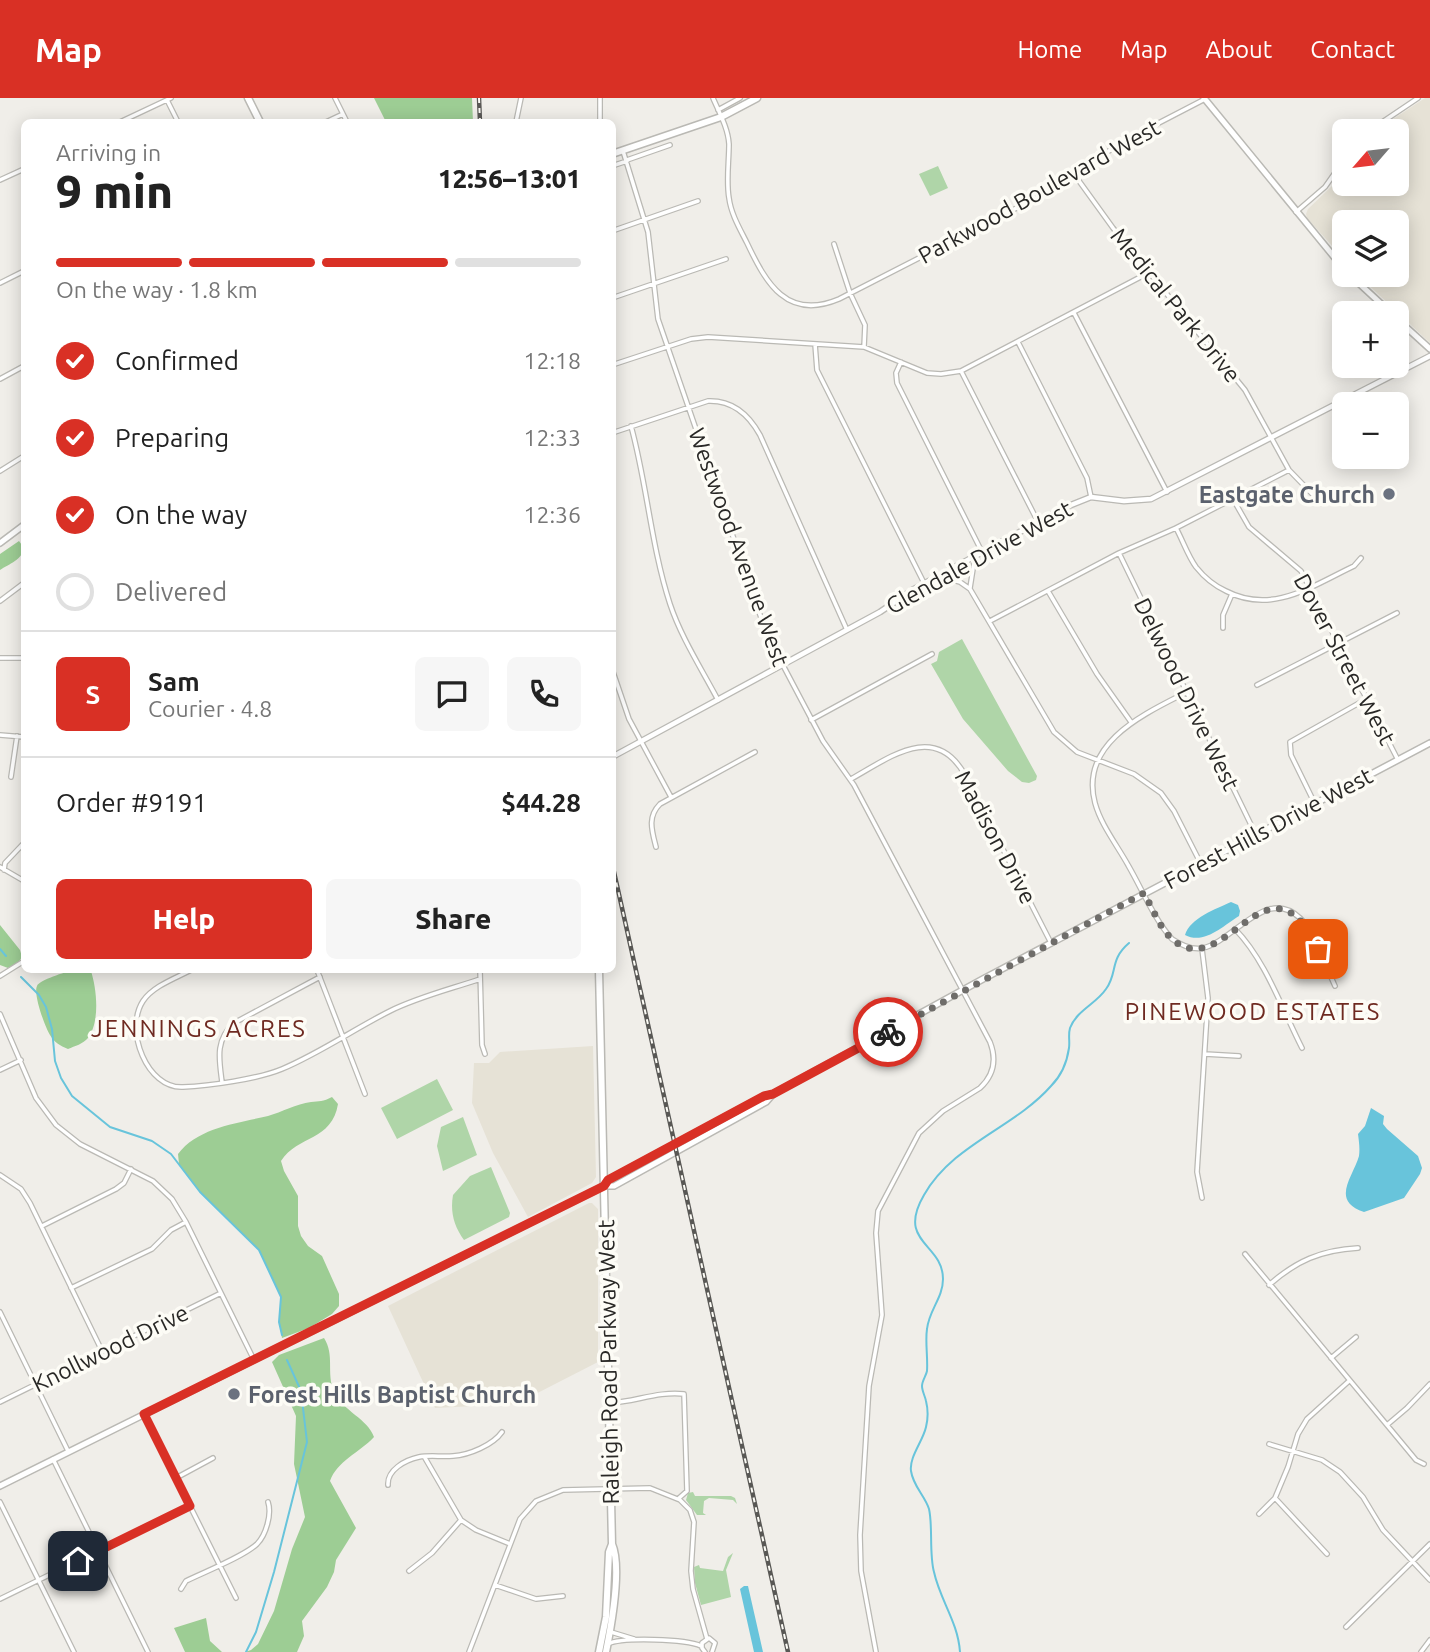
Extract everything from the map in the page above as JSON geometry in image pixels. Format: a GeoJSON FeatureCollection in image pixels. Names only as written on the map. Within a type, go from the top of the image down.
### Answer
{"type":"FeatureCollection","features":[{"type":"Feature","properties":{"kind":"main road"},"geometry":{"type":"LineString","coordinates":[[248,98],[258,119]]}},
{"type":"Feature","properties":{"kind":"main road"},"geometry":{"type":"LineString","coordinates":[[616,153],[757,98]]}},
{"type":"Feature","properties":{"kind":"main road"},"geometry":{"type":"LineString","coordinates":[[1205,98],[1332,255]]}},
{"type":"Feature","properties":{"kind":"main road"},"geometry":{"type":"LineString","coordinates":[[1363,287],[1378,301]]}},
{"type":"Feature","properties":{"kind":"main road"},"geometry":{"type":"LineString","coordinates":[[1409,330],[1430,349]]}},
{"type":"Feature","properties":{"kind":"main road"},"geometry":{"type":"LineString","coordinates":[[0,543],[21,526]]}},
{"type":"Feature","properties":{"kind":"main road","name":"Forest Hills Drive West"},"geometry":{"type":"LineString","coordinates":[[0,1486],[604,1186],[614,1186],[766,1102],[773,1094],[963,990],[1430,743]]}},
{"type":"Feature","properties":{"kind":"main road","name":"Raleigh Road Parkway West"},"geometry":{"type":"LineString","coordinates":[[599,973],[612,1544],[609,1552],[606,1617],[599,1652]]}},
{"type":"Feature","properties":{"kind":"main road","name":"Raleigh Road Parkway West"},"geometry":{"type":"LineString","coordinates":[[607,1648],[616,1562],[616,1552],[612,1544]]}},
{"type":"Feature","properties":{"kind":"street"},"geometry":{"type":"LineString","coordinates":[[335,98],[346,119]]}},
{"type":"Feature","properties":{"kind":"street"},"geometry":{"type":"LineString","coordinates":[[517,119],[521,98]]}},
{"type":"Feature","properties":{"kind":"street"},"geometry":{"type":"LineString","coordinates":[[600,98],[600,119]]}},
{"type":"Feature","properties":{"kind":"street","name":"Parkwood Boulevard West"},"geometry":{"type":"LineString","coordinates":[[713,98],[729,141],[729,201],[734,216],[766,281],[783,298],[806,305],[823,305],[850,293],[1010,212],[1125,141],[1205,98]]}},
{"type":"Feature","properties":{"kind":"street"},"geometry":{"type":"LineString","coordinates":[[719,113],[740,98]]}},
{"type":"Feature","properties":{"kind":"street"},"geometry":{"type":"LineString","coordinates":[[1387,119],[1418,98]]}},
{"type":"Feature","properties":{"kind":"street"},"geometry":{"type":"LineString","coordinates":[[126,119],[169,99],[177,119]]}},
{"type":"Feature","properties":{"kind":"street"},"geometry":{"type":"LineString","coordinates":[[332,119],[343,114]]}},
{"type":"Feature","properties":{"kind":"street"},"geometry":{"type":"LineString","coordinates":[[616,164],[670,145]]}},
{"type":"Feature","properties":{"kind":"street","name":"Westwood Avenue West"},"geometry":{"type":"LineString","coordinates":[[623,150],[644,220],[658,319],[767,635],[781,666],[832,757],[850,779],[963,990],[992,1048],[994,1058],[993,1071],[981,1088],[932,1119],[919,1133],[881,1203],[876,1225],[882,1315],[869,1386],[860,1535],[861,1571],[876,1652]]}},
{"type":"Feature","properties":{"kind":"street"},"geometry":{"type":"LineString","coordinates":[[0,180],[21,170]]}},
{"type":"Feature","properties":{"kind":"street","name":"Medical Park Drive"},"geometry":{"type":"LineString","coordinates":[[1074,174],[1113,228],[1245,390],[1289,470],[1321,503]]}},
{"type":"Feature","properties":{"kind":"street"},"geometry":{"type":"LineString","coordinates":[[1296,212],[1332,180]]}},
{"type":"Feature","properties":{"kind":"street"},"geometry":{"type":"LineString","coordinates":[[616,229],[698,201]]}},
{"type":"Feature","properties":{"kind":"street"},"geometry":{"type":"LineString","coordinates":[[834,243],[864,326],[864,347]]}},
{"type":"Feature","properties":{"kind":"street"},"geometry":{"type":"LineString","coordinates":[[616,297],[726,259]]}},
{"type":"Feature","properties":{"kind":"street"},"geometry":{"type":"LineString","coordinates":[[0,283],[21,272]]}},
{"type":"Feature","properties":{"kind":"street"},"geometry":{"type":"LineString","coordinates":[[616,364],[691,339],[708,337],[864,347],[927,373],[941,374],[961,370],[1150,272]]}},
{"type":"Feature","properties":{"kind":"street"},"geometry":{"type":"LineString","coordinates":[[1074,313],[1167,492]]}},
{"type":"Feature","properties":{"kind":"street"},"geometry":{"type":"LineString","coordinates":[[1018,342],[1087,478],[1091,497]]}},
{"type":"Feature","properties":{"kind":"street"},"geometry":{"type":"LineString","coordinates":[[815,344],[817,370],[924,583]]}},
{"type":"Feature","properties":{"kind":"street","name":"Glendale Drive West"},"geometry":{"type":"LineString","coordinates":[[616,755],[1038,522],[1091,497],[1142,500],[1167,492],[1430,356]]}},
{"type":"Feature","properties":{"kind":"street"},"geometry":{"type":"LineString","coordinates":[[901,362],[896,373],[897,383],[982,552]]}},
{"type":"Feature","properties":{"kind":"street"},"geometry":{"type":"LineString","coordinates":[[0,379],[21,368]]}},
{"type":"Feature","properties":{"kind":"street"},"geometry":{"type":"LineString","coordinates":[[961,370],[1038,522]]}},
{"type":"Feature","properties":{"kind":"street"},"geometry":{"type":"LineString","coordinates":[[616,432],[688,406],[716,400],[740,410],[751,420],[846,630]]}},
{"type":"Feature","properties":{"kind":"street"},"geometry":{"type":"LineString","coordinates":[[631,426],[670,604],[686,641],[718,700]]}},
{"type":"Feature","properties":{"kind":"street"},"geometry":{"type":"LineString","coordinates":[[0,471],[21,458]]}},
{"type":"Feature","properties":{"kind":"street"},"geometry":{"type":"LineString","coordinates":[[989,621],[1289,470]]}},
{"type":"Feature","properties":{"kind":"street","name":"Dover Street West"},"geometry":{"type":"LineString","coordinates":[[1233,499],[1249,527],[1295,565],[1310,587],[1398,760]]}},
{"type":"Feature","properties":{"kind":"street"},"geometry":{"type":"LineString","coordinates":[[1176,528],[1195,566],[1206,578],[1231,594],[1248,599],[1270,601],[1288,597],[1354,566],[1362,558]]}},
{"type":"Feature","properties":{"kind":"street","name":"Delwood Drive West"},"geometry":{"type":"LineString","coordinates":[[1119,554],[1256,835]]}},
{"type":"Feature","properties":{"kind":"street"},"geometry":{"type":"LineString","coordinates":[[970,589],[975,556]]}},
{"type":"Feature","properties":{"kind":"street"},"geometry":{"type":"LineString","coordinates":[[939,576],[960,582],[970,589],[1054,733],[1077,752],[1134,774],[1161,793],[1174,811],[1201,864]]}},
{"type":"Feature","properties":{"kind":"street"},"geometry":{"type":"LineString","coordinates":[[0,601],[21,585]]}},
{"type":"Feature","properties":{"kind":"street"},"geometry":{"type":"LineString","coordinates":[[1048,591],[1097,674],[1132,722]]}},
{"type":"Feature","properties":{"kind":"street"},"geometry":{"type":"LineString","coordinates":[[1223,628],[1223,615],[1231,594]]}},
{"type":"Feature","properties":{"kind":"street"},"geometry":{"type":"LineString","coordinates":[[1256,685],[1397,613]]}},
{"type":"Feature","properties":{"kind":"street"},"geometry":{"type":"LineString","coordinates":[[811,720],[932,654]]}},
{"type":"Feature","properties":{"kind":"street"},"geometry":{"type":"LineString","coordinates":[[0,659],[21,658]]}},
{"type":"Feature","properties":{"kind":"street"},"geometry":{"type":"LineString","coordinates":[[616,682],[624,709],[671,797]]}},
{"type":"Feature","properties":{"kind":"street"},"geometry":{"type":"LineString","coordinates":[[1187,692],[1132,722],[1108,743],[1095,773],[1093,790],[1101,818],[1172,939],[1183,946],[1202,949],[1219,941],[1257,913],[1275,908],[1289,911],[1300,918],[1309,931],[1335,986]]}},
{"type":"Feature","properties":{"kind":"street"},"geometry":{"type":"LineString","coordinates":[[1315,804],[1290,755],[1290,742],[1368,698]]}},
{"type":"Feature","properties":{"kind":"street"},"geometry":{"type":"LineString","coordinates":[[0,735],[21,737]]}},
{"type":"Feature","properties":{"kind":"street"},"geometry":{"type":"LineString","coordinates":[[10,777],[17,736]]}},
{"type":"Feature","properties":{"kind":"street","name":"Madison Drive"},"geometry":{"type":"LineString","coordinates":[[850,779],[914,747],[934,747],[951,756],[965,775],[1052,943]]}},
{"type":"Feature","properties":{"kind":"street"},"geometry":{"type":"LineString","coordinates":[[656,847],[651,826],[656,807],[755,752]]}},
{"type":"Feature","properties":{"kind":"street"},"geometry":{"type":"LineString","coordinates":[[21,846],[2,868],[21,879]]}},
{"type":"Feature","properties":{"kind":"street"},"geometry":{"type":"LineString","coordinates":[[1235,929],[1247,941],[1302,1048]]}},
{"type":"Feature","properties":{"kind":"street"},"geometry":{"type":"LineString","coordinates":[[1202,949],[1208,998],[1197,1172],[1202,1198]]}},
{"type":"Feature","properties":{"kind":"street"},"geometry":{"type":"LineString","coordinates":[[0,976],[21,963]]}},
{"type":"Feature","properties":{"kind":"street"},"geometry":{"type":"LineString","coordinates":[[185,973],[154,990],[144,1000],[135,1021],[137,1044],[150,1068],[162,1081],[171,1086],[183,1087],[282,1069],[391,1010],[480,979]]}},
{"type":"Feature","properties":{"kind":"street"},"geometry":{"type":"LineString","coordinates":[[318,973],[365,1094]]}},
{"type":"Feature","properties":{"kind":"street"},"geometry":{"type":"LineString","coordinates":[[480,973],[482,1045],[485,1054]]}},
{"type":"Feature","properties":{"kind":"street"},"geometry":{"type":"LineString","coordinates":[[222,1082],[218,1050],[227,1029],[320,977]]}},
{"type":"Feature","properties":{"kind":"street"},"geometry":{"type":"LineString","coordinates":[[0,1014],[36,1098],[56,1125],[74,1140],[153,1181],[165,1191],[186,1222],[254,1360]]}},
{"type":"Feature","properties":{"kind":"street"},"geometry":{"type":"LineString","coordinates":[[1205,1054],[1239,1056]]}},
{"type":"Feature","properties":{"kind":"street"},"geometry":{"type":"LineString","coordinates":[[0,1070],[21,1060]]}},
{"type":"Feature","properties":{"kind":"street"},"geometry":{"type":"LineString","coordinates":[[42,1226],[117,1189],[131,1170]]}},
{"type":"Feature","properties":{"kind":"street"},"geometry":{"type":"LineString","coordinates":[[0,1175],[21,1189],[42,1226],[102,1351]]}},
{"type":"Feature","properties":{"kind":"street"},"geometry":{"type":"LineString","coordinates":[[71,1288],[152,1249],[171,1230],[186,1222]]}},
{"type":"Feature","properties":{"kind":"street"},"geometry":{"type":"LineString","coordinates":[[1269,1285],[1294,1265],[1331,1251],[1358,1248]]}},
{"type":"Feature","properties":{"kind":"street"},"geometry":{"type":"LineString","coordinates":[[1245,1254],[1416,1460],[1424,1464]]}},
{"type":"Feature","properties":{"kind":"street","name":"Knollwood Drive"},"geometry":{"type":"LineString","coordinates":[[0,1402],[221,1293]]}},
{"type":"Feature","properties":{"kind":"street"},"geometry":{"type":"LineString","coordinates":[[0,1312],[68,1451]]}},
{"type":"Feature","properties":{"kind":"street"},"geometry":{"type":"LineString","coordinates":[[1331,1358],[1356,1337]]}},
{"type":"Feature","properties":{"kind":"street"},"geometry":{"type":"LineString","coordinates":[[1259,1514],[1275,1498],[1288,1467],[1291,1450],[1307,1419],[1349,1381]]}},
{"type":"Feature","properties":{"kind":"street"},"geometry":{"type":"LineString","coordinates":[[1387,1425],[1430,1384]]}},
{"type":"Feature","properties":{"kind":"street"},"geometry":{"type":"LineString","coordinates":[[1426,1389],[1430,1393]]}},
{"type":"Feature","properties":{"kind":"street"},"geometry":{"type":"LineString","coordinates":[[610,1403],[655,1394],[684,1394],[687,1491],[678,1499]]}},
{"type":"Feature","properties":{"kind":"street"},"geometry":{"type":"LineString","coordinates":[[144,1414],[236,1598]]}},
{"type":"Feature","properties":{"kind":"street"},"geometry":{"type":"LineString","coordinates":[[388,1485],[392,1471],[415,1458],[452,1457],[467,1453],[497,1439],[502,1432]]}},
{"type":"Feature","properties":{"kind":"street"},"geometry":{"type":"LineString","coordinates":[[1269,1444],[1322,1460],[1345,1477],[1363,1497],[1382,1531],[1430,1580]]}},
{"type":"Feature","properties":{"kind":"street"},"geometry":{"type":"LineString","coordinates":[[424,1457],[461,1520],[476,1530],[510,1544]]}},
{"type":"Feature","properties":{"kind":"street"},"geometry":{"type":"LineString","coordinates":[[176,1478],[214,1458]]}},
{"type":"Feature","properties":{"kind":"street"},"geometry":{"type":"LineString","coordinates":[[52,1459],[148,1652]]}},
{"type":"Feature","properties":{"kind":"street"},"geometry":{"type":"LineString","coordinates":[[468,1652],[523,1514],[546,1495],[563,1490],[650,1488],[678,1499],[690,1510],[694,1522],[691,1571],[693,1589],[707,1639]]}},
{"type":"Feature","properties":{"kind":"street"},"geometry":{"type":"LineString","coordinates":[[1275,1498],[1327,1554]]}},
{"type":"Feature","properties":{"kind":"street"},"geometry":{"type":"LineString","coordinates":[[0,1502],[75,1652]]}},
{"type":"Feature","properties":{"kind":"street"},"geometry":{"type":"LineString","coordinates":[[181,1589],[186,1581],[252,1547],[260,1540],[270,1508],[268,1502]]}},
{"type":"Feature","properties":{"kind":"street"},"geometry":{"type":"LineString","coordinates":[[0,1599],[190,1506]]}},
{"type":"Feature","properties":{"kind":"street"},"geometry":{"type":"LineString","coordinates":[[409,1572],[432,1553],[461,1520]]}},
{"type":"Feature","properties":{"kind":"street"},"geometry":{"type":"LineString","coordinates":[[1346,1627],[1430,1544]]}},
{"type":"Feature","properties":{"kind":"street"},"geometry":{"type":"LineString","coordinates":[[495,1586],[536,1600],[563,1595]]}},
{"type":"Feature","properties":{"kind":"street"},"geometry":{"type":"LineString","coordinates":[[610,1632],[636,1639]]}},
{"type":"Feature","properties":{"kind":"street"},"geometry":{"type":"LineString","coordinates":[[607,1648],[617,1640],[636,1639],[698,1644],[705,1652]]}},
{"type":"Feature","properties":{"kind":"street"},"geometry":{"type":"LineString","coordinates":[[701,1646],[707,1639]]}},
{"type":"Feature","properties":{"kind":"street"},"geometry":{"type":"LineString","coordinates":[[707,1639],[715,1643],[712,1652]]}},
{"type":"Feature","properties":{"kind":"street"},"geometry":{"type":"LineString","coordinates":[[1421,1652],[1430,1640]]}},
{"type":"Feature","properties":{"kind":"shaded area"},"geometry":{"type":"Polygon","coordinates":[[[1425,98],[1430,98],[1430,343],[1409,323],[1409,301],[1386,301],[1371,287],[1409,287],[1409,210],[1332,210],[1332,246],[1306,214],[1332,186],[1332,196],[1409,196],[1409,119],[1393,119],[1425,98]]]}},
{"type":"Feature","properties":{"kind":"shaded area"},"geometry":{"type":"Polygon","coordinates":[[[593,1046],[596,1177],[592,1183],[528,1217],[493,1153],[472,1103],[474,1063],[489,1063],[500,1052],[593,1046]]]}},
{"type":"Feature","properties":{"kind":"shaded area"},"geometry":{"type":"Polygon","coordinates":[[[589,1203],[598,1209],[598,1362],[516,1404],[435,1408],[388,1306],[589,1203]]]}},
{"type":"Feature","properties":{"kind":"green space"},"geometry":{"type":"Polygon","coordinates":[[[374,98],[472,98],[473,119],[384,119],[374,98]]]}},
{"type":"Feature","properties":{"kind":"green space"},"geometry":{"type":"Polygon","coordinates":[[[938,166],[948,188],[930,196],[919,174],[938,166]]]}},
{"type":"Feature","properties":{"kind":"green space"},"geometry":{"type":"Polygon","coordinates":[[[19,541],[21,544],[21,556],[0,570],[0,554],[19,541]]]}},
{"type":"Feature","properties":{"kind":"green space"},"geometry":{"type":"Polygon","coordinates":[[[962,639],[1037,776],[1036,780],[1022,782],[1008,771],[963,719],[931,664],[937,661],[939,652],[962,639]]]}},
{"type":"Feature","properties":{"kind":"green space"},"geometry":{"type":"Polygon","coordinates":[[[0,925],[20,950],[21,958],[8,968],[0,965],[0,925]]]}},
{"type":"Feature","properties":{"kind":"green space"},"geometry":{"type":"Polygon","coordinates":[[[63,973],[92,973],[95,987],[96,1015],[92,1031],[88,1038],[68,1049],[53,1040],[50,1035],[37,996],[37,986],[63,973]]]}},
{"type":"Feature","properties":{"kind":"green space"},"geometry":{"type":"Polygon","coordinates":[[[437,1079],[453,1110],[397,1139],[381,1108],[437,1079]]]}},
{"type":"Feature","properties":{"kind":"green space"},"geometry":{"type":"Polygon","coordinates":[[[332,1097],[338,1104],[329,1125],[296,1146],[281,1161],[298,1196],[298,1226],[301,1236],[308,1246],[322,1256],[339,1294],[339,1306],[332,1314],[309,1328],[282,1338],[279,1322],[281,1297],[259,1250],[200,1192],[179,1164],[178,1154],[186,1145],[208,1132],[332,1097]]]}},
{"type":"Feature","properties":{"kind":"green space"},"geometry":{"type":"Polygon","coordinates":[[[463,1117],[477,1155],[443,1171],[437,1146],[441,1127],[463,1117]]]}},
{"type":"Feature","properties":{"kind":"green space"},"geometry":{"type":"Polygon","coordinates":[[[491,1167],[510,1213],[509,1217],[464,1240],[454,1219],[453,1195],[470,1176],[491,1167]]]}},
{"type":"Feature","properties":{"kind":"green space"},"geometry":{"type":"Polygon","coordinates":[[[324,1338],[329,1351],[334,1392],[374,1437],[338,1468],[330,1481],[356,1528],[336,1560],[327,1587],[302,1621],[304,1636],[297,1652],[245,1652],[258,1644],[274,1611],[292,1549],[305,1517],[294,1464],[296,1416],[272,1362],[279,1355],[324,1338]]]}},
{"type":"Feature","properties":{"kind":"green space"},"geometry":{"type":"Polygon","coordinates":[[[693,1492],[695,1496],[731,1496],[737,1504],[733,1500],[709,1498],[704,1501],[703,1513],[706,1515],[697,1515],[686,1500],[688,1493],[693,1492]]]}},
{"type":"Feature","properties":{"kind":"green space"},"geometry":{"type":"Polygon","coordinates":[[[733,1553],[726,1570],[731,1597],[701,1605],[694,1567],[699,1565],[700,1568],[723,1571],[728,1557],[733,1553]]]}},
{"type":"Feature","properties":{"kind":"green space"},"geometry":{"type":"Polygon","coordinates":[[[206,1618],[210,1641],[222,1652],[185,1652],[174,1628],[206,1618]]]}},
{"type":"Feature","properties":{"kind":"water"},"geometry":{"type":"Polygon","coordinates":[[[1231,902],[1238,905],[1239,916],[1206,936],[1199,938],[1185,935],[1198,919],[1231,902]]]}},
{"type":"Feature","properties":{"kind":"water"},"geometry":{"type":"Polygon","coordinates":[[[1371,1108],[1384,1116],[1383,1124],[1387,1129],[1418,1156],[1422,1168],[1404,1198],[1364,1212],[1348,1202],[1346,1188],[1359,1156],[1358,1134],[1365,1126],[1371,1108]]]}},
{"type":"Feature","properties":{"kind":"water"},"geometry":{"type":"Polygon","coordinates":[[[748,1586],[763,1652],[754,1652],[740,1589],[748,1586]]]}},
{"type":"Feature","properties":{"kind":"waterway"},"geometry":{"type":"LineString","coordinates":[[960,1652],[956,1631],[934,1572],[929,1509],[911,1471],[912,1460],[927,1424],[927,1407],[922,1386],[927,1371],[927,1329],[943,1279],[936,1257],[918,1233],[915,1223],[917,1211],[936,1177],[951,1162],[1020,1114],[1055,1082],[1067,1058],[1069,1031],[1073,1022],[1106,989],[1116,961],[1129,943]]}},
{"type":"Feature","properties":{"kind":"waterway"},"geometry":{"type":"LineString","coordinates":[[0,949],[6,956]]}},
{"type":"Feature","properties":{"kind":"waterway"},"geometry":{"type":"LineString","coordinates":[[21,977],[39,995],[46,1007],[52,1029],[55,1061],[72,1096],[110,1127],[152,1141],[171,1154],[200,1192],[259,1250],[281,1297],[279,1322],[282,1335]]}},
{"type":"Feature","properties":{"kind":"waterway"},"geometry":{"type":"LineString","coordinates":[[246,1652],[256,1632],[274,1572],[307,1442],[301,1391],[287,1360]]}},
{"type":"Feature","properties":{"kind":"railway"},"geometry":{"type":"LineString","coordinates":[[479,98],[480,119]]}},
{"type":"Feature","properties":{"kind":"railway"},"geometry":{"type":"LineString","coordinates":[[616,881],[788,1652]]}},
{"type":"Feature","properties":{"kind":"way so far"},"geometry":{"type":"LineString","coordinates":[[888,1032],[1144,893],[1167,934],[1183,946],[1202,949],[1219,941],[1257,913],[1275,908],[1289,911],[1300,918],[1318,949]]}},
{"type":"Feature","properties":{"kind":"place","name":"Eastgate Church"},"geometry":{"type":"Point","coordinates":[1389,494]}},
{"type":"Feature","properties":{"kind":"place","name":"Forest Hills Baptist Church"},"geometry":{"type":"Point","coordinates":[234,1394]}},
{"type":"Feature","properties":{"kind":"district","name":"PINEWOOD ESTATES"},"geometry":{"type":"Point","coordinates":[1253,1011]}},
{"type":"Feature","properties":{"kind":"district","name":"JENNINGS ACRES"},"geometry":{"type":"Point","coordinates":[199,1028]}},
{"type":"Feature","properties":{"kind":"route"},"geometry":{"type":"LineString","coordinates":[[78,1561],[190,1506],[144,1414],[604,1186],[608,1180],[660,1150],[764,1096],[773,1094],[888,1032]]}}]}
